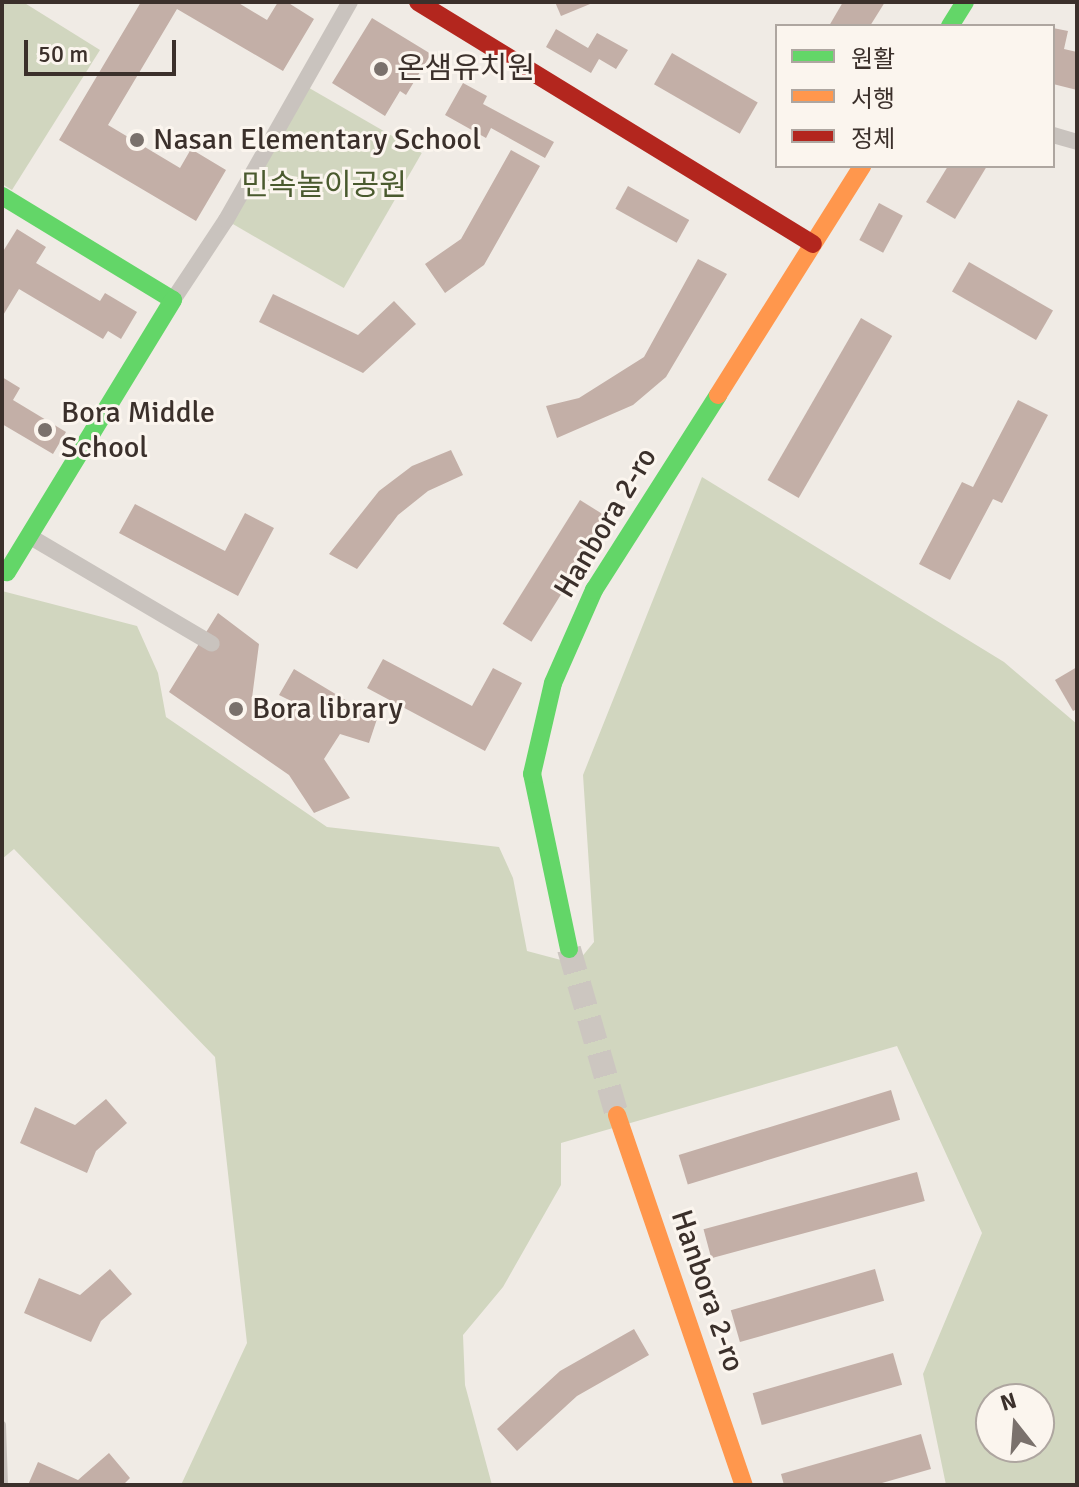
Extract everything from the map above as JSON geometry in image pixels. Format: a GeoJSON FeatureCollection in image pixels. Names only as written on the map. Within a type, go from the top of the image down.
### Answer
{"type":"FeatureCollection","features":[{"type":"Feature","properties":{"kind":"street"},"geometry":{"type":"LineString","coordinates":[[7,572],[173,300],[226,220],[350,2]]}},
{"type":"Feature","properties":{"kind":"street"},"geometry":{"type":"LineString","coordinates":[[418,2],[813,244]]}},
{"type":"Feature","properties":{"kind":"street"},"geometry":{"type":"LineString","coordinates":[[951,24],[965,2]]}},
{"type":"Feature","properties":{"kind":"street"},"geometry":{"type":"LineString","coordinates":[[1055,136],[1077,142]]}},
{"type":"Feature","properties":{"kind":"street","name":"Hanbora 2-ro"},"geometry":{"type":"LineString","coordinates":[[569,949],[532,774],[553,683],[594,590],[861,168]]}},
{"type":"Feature","properties":{"kind":"street"},"geometry":{"type":"LineString","coordinates":[[2,196],[173,300]]}},
{"type":"Feature","properties":{"kind":"street"},"geometry":{"type":"LineString","coordinates":[[29,536],[212,644]]}},
{"type":"Feature","properties":{"kind":"street","name":"Hanbora 2-ro"},"geometry":{"type":"LineString","coordinates":[[617,1115],[744,1485]]}},
{"type":"Feature","properties":{"kind":"lane"},"geometry":{"type":"LineString","coordinates":[[2,1425],[4,1485]]}},
{"type":"Feature","properties":{"kind":"green space"},"geometry":{"type":"Polygon","coordinates":[[[2,2],[23,2],[100,50],[12,190],[2,184],[2,2]]]}},
{"type":"Feature","properties":{"kind":"green space","name":"민속놀이공원"},"geometry":{"type":"Polygon","coordinates":[[[304,85],[422,153],[344,288],[226,220],[304,85]]]}},
{"type":"Feature","properties":{"kind":"green space"},"geometry":{"type":"Polygon","coordinates":[[[702,477],[1004,662],[1077,724],[1077,1485],[946,1485],[923,1374],[982,1233],[897,1046],[561,1143],[561,1185],[503,1287],[463,1335],[465,1385],[492,1485],[181,1485],[247,1343],[215,1057],[14,849],[2,859],[2,591],[137,626],[158,673],[166,717],[327,827],[499,847],[513,878],[527,951],[576,964],[594,942],[583,775],[702,477]]]}},
{"type":"Feature","properties":{"kind":"building"},"geometry":{"type":"Polygon","coordinates":[[[141,2],[237,2],[267,20],[278,2],[287,2],[314,19],[283,71],[177,9],[108,125],[180,168],[191,149],[226,170],[196,221],[59,140],[141,2]]]}},
{"type":"Feature","properties":{"kind":"building"},"geometry":{"type":"Polygon","coordinates":[[[555,2],[595,2],[561,16],[555,2]]]}},
{"type":"Feature","properties":{"kind":"building"},"geometry":{"type":"Polygon","coordinates":[[[843,2],[885,2],[871,24],[830,24],[843,2]]]}},
{"type":"Feature","properties":{"kind":"building","name":"온샘유치원"},"geometry":{"type":"Polygon","coordinates":[[[372,18],[431,54],[406,95],[400,91],[385,116],[332,83],[372,18]]]}},
{"type":"Feature","properties":{"kind":"building"},"geometry":{"type":"Polygon","coordinates":[[[1055,28],[1068,31],[1064,49],[1077,52],[1077,90],[1055,84],[1055,28]]]}},
{"type":"Feature","properties":{"kind":"building"},"geometry":{"type":"Polygon","coordinates":[[[556,29],[588,48],[597,33],[628,50],[616,69],[599,59],[591,73],[546,47],[556,29]]]}},
{"type":"Feature","properties":{"kind":"building"},"geometry":{"type":"Polygon","coordinates":[[[672,53],[758,102],[740,134],[654,84],[672,53]]]}},
{"type":"Feature","properties":{"kind":"building"},"geometry":{"type":"Polygon","coordinates":[[[463,83],[487,96],[483,104],[554,142],[545,158],[491,128],[486,138],[445,115],[463,83]]]}},
{"type":"Feature","properties":{"kind":"building"},"geometry":{"type":"Polygon","coordinates":[[[511,150],[540,166],[484,265],[445,293],[425,264],[461,239],[511,150]]]}},
{"type":"Feature","properties":{"kind":"building"},"geometry":{"type":"Polygon","coordinates":[[[947,168],[986,168],[955,219],[926,202],[947,168]]]}},
{"type":"Feature","properties":{"kind":"building"},"geometry":{"type":"Polygon","coordinates":[[[628,186],[689,220],[677,243],[615,209],[628,186]]]}},
{"type":"Feature","properties":{"kind":"building"},"geometry":{"type":"Polygon","coordinates":[[[879,203],[903,216],[883,253],[859,240],[879,203]]]}},
{"type":"Feature","properties":{"kind":"building"},"geometry":{"type":"Polygon","coordinates":[[[17,229],[46,247],[36,263],[100,301],[105,293],[137,312],[121,339],[108,331],[103,339],[19,289],[2,317],[2,253],[17,229]]]}},
{"type":"Feature","properties":{"kind":"building"},"geometry":{"type":"Polygon","coordinates":[[[698,259],[727,274],[666,377],[633,405],[557,438],[546,406],[579,398],[644,357],[698,259]]]}},
{"type":"Feature","properties":{"kind":"building"},"geometry":{"type":"Polygon","coordinates":[[[969,262],[1053,310],[1036,340],[952,291],[969,262]]]}},
{"type":"Feature","properties":{"kind":"building"},"geometry":{"type":"Polygon","coordinates":[[[273,294],[358,335],[394,301],[416,324],[363,373],[259,322],[273,294]]]}},
{"type":"Feature","properties":{"kind":"building"},"geometry":{"type":"Polygon","coordinates":[[[861,318],[892,336],[799,498],[768,480],[861,318]]]}},
{"type":"Feature","properties":{"kind":"building"},"geometry":{"type":"Polygon","coordinates":[[[2,377],[20,388],[13,400],[66,432],[53,454],[2,424],[2,377]]]}},
{"type":"Feature","properties":{"kind":"building"},"geometry":{"type":"Polygon","coordinates":[[[1018,400],[1048,415],[1002,503],[993,499],[950,580],[919,564],[962,482],[973,487],[1018,400]]]}},
{"type":"Feature","properties":{"kind":"building"},"geometry":{"type":"Polygon","coordinates":[[[451,450],[463,475],[428,491],[398,515],[357,569],[329,554],[379,491],[412,466],[451,450]]]}},
{"type":"Feature","properties":{"kind":"building"},"geometry":{"type":"Polygon","coordinates":[[[580,500],[609,518],[531,642],[503,624],[580,500]]]}},
{"type":"Feature","properties":{"kind":"building"},"geometry":{"type":"Polygon","coordinates":[[[135,504],[225,551],[245,513],[274,528],[238,596],[119,533],[135,504]]]}},
{"type":"Feature","properties":{"kind":"building","name":"Bora library"},"geometry":{"type":"Polygon","coordinates":[[[218,613],[259,644],[252,698],[284,715],[291,701],[279,695],[294,669],[377,719],[369,743],[340,734],[324,759],[350,798],[314,813],[289,775],[169,692],[218,613]]]}},
{"type":"Feature","properties":{"kind":"building"},"geometry":{"type":"Polygon","coordinates":[[[383,659],[472,706],[493,668],[522,683],[485,751],[367,688],[383,659]]]}},
{"type":"Feature","properties":{"kind":"building"},"geometry":{"type":"Polygon","coordinates":[[[1077,667],[1077,709],[1073,711],[1055,680],[1077,667]]]}},
{"type":"Feature","properties":{"kind":"building"},"geometry":{"type":"Polygon","coordinates":[[[891,1090],[900,1120],[688,1185],[679,1155],[891,1090]]]}},
{"type":"Feature","properties":{"kind":"building"},"geometry":{"type":"Polygon","coordinates":[[[106,1099],[127,1123],[96,1151],[87,1173],[20,1143],[35,1107],[75,1125],[106,1099]]]}},
{"type":"Feature","properties":{"kind":"building"},"geometry":{"type":"Polygon","coordinates":[[[917,1172],[925,1201],[711,1258],[704,1229],[917,1172]]]}},
{"type":"Feature","properties":{"kind":"building"},"geometry":{"type":"Polygon","coordinates":[[[110,1269],[132,1294],[101,1321],[91,1342],[24,1313],[39,1278],[80,1295],[110,1269]]]}},
{"type":"Feature","properties":{"kind":"building"},"geometry":{"type":"Polygon","coordinates":[[[875,1269],[884,1301],[740,1342],[731,1310],[875,1269]]]}},
{"type":"Feature","properties":{"kind":"building"},"geometry":{"type":"Polygon","coordinates":[[[634,1329],[649,1355],[577,1396],[517,1451],[497,1429],[560,1371],[634,1329]]]}},
{"type":"Feature","properties":{"kind":"building"},"geometry":{"type":"Polygon","coordinates":[[[893,1353],[902,1385],[762,1425],[753,1393],[893,1353]]]}},
{"type":"Feature","properties":{"kind":"building"},"geometry":{"type":"Polygon","coordinates":[[[921,1434],[931,1469],[875,1485],[784,1485],[781,1474],[921,1434]]]}},
{"type":"Feature","properties":{"kind":"building"},"geometry":{"type":"Polygon","coordinates":[[[109,1453],[130,1478],[123,1485],[28,1485],[38,1462],[78,1480],[109,1453]]]}},
{"type":"Feature","properties":{"kind":"tunnel"},"geometry":{"type":"LineString","coordinates":[[569,949],[617,1115]]}},
{"type":"Feature","properties":{"kind":"traffic: fast"},"geometry":{"type":"LineString","coordinates":[[951,24],[965,2]]}},
{"type":"Feature","properties":{"kind":"traffic: fast"},"geometry":{"type":"LineString","coordinates":[[2,196],[173,300],[7,572]]}},
{"type":"Feature","properties":{"kind":"traffic: fast"},"geometry":{"type":"LineString","coordinates":[[569,949],[532,774],[553,683],[594,590],[718,395]]}},
{"type":"Feature","properties":{"kind":"traffic: slow"},"geometry":{"type":"LineString","coordinates":[[718,395],[861,168]]}},
{"type":"Feature","properties":{"kind":"traffic: slow"},"geometry":{"type":"LineString","coordinates":[[617,1115],[744,1485]]}},
{"type":"Feature","properties":{"kind":"traffic: jam"},"geometry":{"type":"LineString","coordinates":[[418,2],[813,244]]}},
{"type":"Feature","properties":{"kind":"place","name":"온샘유치원"},"geometry":{"type":"Point","coordinates":[381,69]}},
{"type":"Feature","properties":{"kind":"place","name":"Nasan Elementary School"},"geometry":{"type":"Point","coordinates":[137,140]}},
{"type":"Feature","properties":{"kind":"place","name":"Bora Middle School"},"geometry":{"type":"Point","coordinates":[45,430]}},
{"type":"Feature","properties":{"kind":"place","name":"Bora library"},"geometry":{"type":"Point","coordinates":[236,709]}}]}
